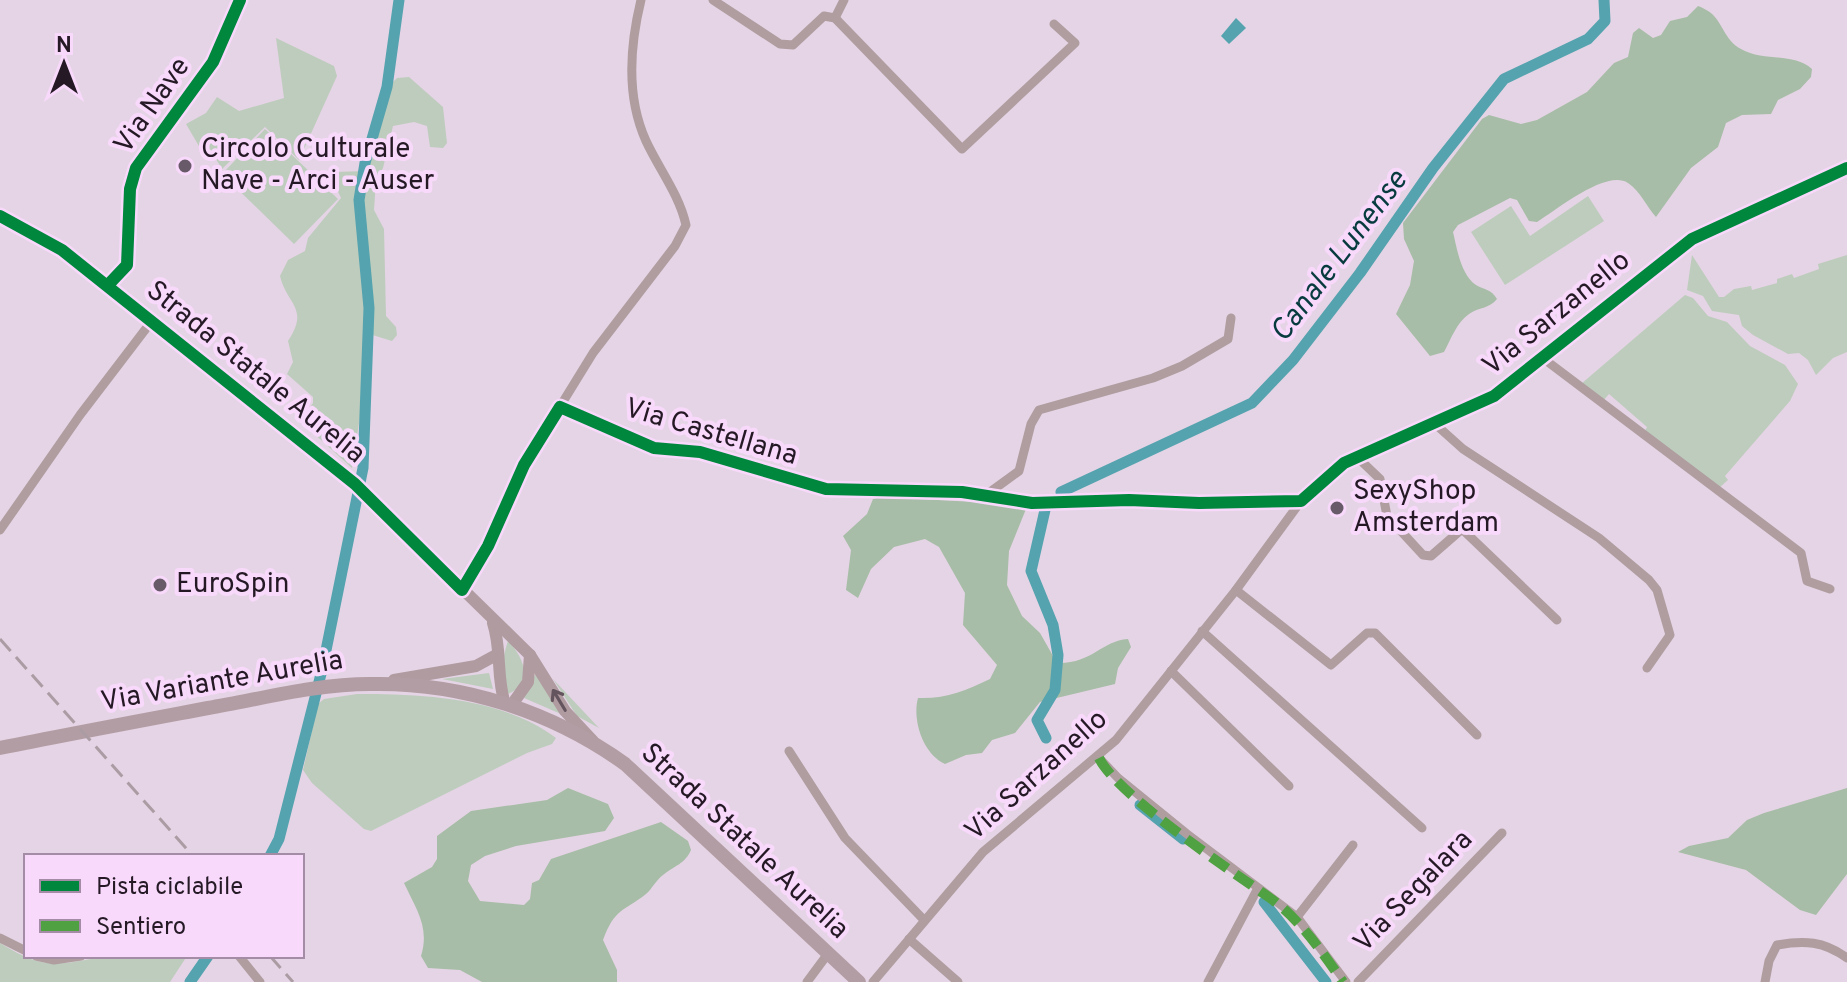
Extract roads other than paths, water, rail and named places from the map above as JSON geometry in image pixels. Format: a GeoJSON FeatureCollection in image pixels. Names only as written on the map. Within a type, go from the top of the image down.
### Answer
{"type":"FeatureCollection","features":[{"type":"Feature","properties":{"kind":"main road","name":"Strada Statale Aurelia"},"geometry":{"type":"LineString","coordinates":[[0,216],[50,242],[108,285],[359,488],[530,655],[565,711],[593,741],[650,786],[859,982]]}},
{"type":"Feature","properties":{"kind":"main road"},"geometry":{"type":"LineString","coordinates":[[492,620],[498,654],[497,673],[508,705]]}},
{"type":"Feature","properties":{"kind":"main road"},"geometry":{"type":"LineString","coordinates":[[370,684],[476,666],[498,654]]}},
{"type":"Feature","properties":{"kind":"main road"},"geometry":{"type":"LineString","coordinates":[[508,705],[528,682],[530,655]]}},
{"type":"Feature","properties":{"kind":"main road","name":"Via Variante Aurelia"},"geometry":{"type":"LineString","coordinates":[[0,748],[330,686],[370,684],[446,689],[546,718]]}},
{"type":"Feature","properties":{"kind":"main road","name":"Strada Statale Aurelia"},"geometry":{"type":"LineString","coordinates":[[546,718],[593,741]]}},
{"type":"Feature","properties":{"kind":"street","name":"Via Nave"},"geometry":{"type":"LineString","coordinates":[[108,285],[127,265],[130,189],[136,168],[213,62],[240,0]]}},
{"type":"Feature","properties":{"kind":"street"},"geometry":{"type":"LineString","coordinates":[[462,590],[488,546],[524,465],[593,353],[675,246],[686,225],[682,208],[645,139],[633,101],[633,33],[641,0]]}},
{"type":"Feature","properties":{"kind":"street"},"geometry":{"type":"LineString","coordinates":[[713,0],[780,44],[793,45],[824,16],[835,18],[962,149],[1075,43],[1054,24]]}},
{"type":"Feature","properties":{"kind":"street"},"geometry":{"type":"LineString","coordinates":[[835,18],[844,0]]}},
{"type":"Feature","properties":{"kind":"street","name":"Via Sarzanello"},"geometry":{"type":"LineString","coordinates":[[873,982],[983,852],[1099,758],[1236,590],[1301,501],[1344,463],[1494,396],[1692,239],[1847,168]]}},
{"type":"Feature","properties":{"kind":"street"},"geometry":{"type":"LineString","coordinates":[[986,495],[1019,471],[1031,424],[1039,410],[1153,378],[1182,366],[1228,339],[1231,318]]}},
{"type":"Feature","properties":{"kind":"street"},"geometry":{"type":"LineString","coordinates":[[0,530],[80,415],[151,322]]}},
{"type":"Feature","properties":{"kind":"street"},"geometry":{"type":"LineString","coordinates":[[1544,359],[1801,553],[1807,581],[1830,589]]}},
{"type":"Feature","properties":{"kind":"street","name":"Via Castellana"},"geometry":{"type":"LineString","coordinates":[[560,407],[654,448],[700,452],[826,489],[986,495],[1032,503],[1301,501]]}},
{"type":"Feature","properties":{"kind":"street"},"geometry":{"type":"LineString","coordinates":[[1434,423],[1463,449],[1599,538],[1649,580],[1657,590],[1670,635],[1647,668]]}},
{"type":"Feature","properties":{"kind":"street"},"geometry":{"type":"LineString","coordinates":[[1357,457],[1380,479],[1387,516],[1423,555],[1431,556],[1462,529],[1557,620]]}},
{"type":"Feature","properties":{"kind":"street"},"geometry":{"type":"LineString","coordinates":[[1236,590],[1331,665],[1367,633],[1375,633],[1477,735]]}},
{"type":"Feature","properties":{"kind":"street"},"geometry":{"type":"LineString","coordinates":[[1202,631],[1422,828]]}},
{"type":"Feature","properties":{"kind":"street"},"geometry":{"type":"LineString","coordinates":[[1171,671],[1289,786]]}},
{"type":"Feature","properties":{"kind":"street"},"geometry":{"type":"LineString","coordinates":[[789,751],[845,838],[924,920]]}},
{"type":"Feature","properties":{"kind":"street","name":"Via Segalara"},"geometry":{"type":"LineString","coordinates":[[1099,758],[1118,778],[1297,917],[1346,982]]}},
{"type":"Feature","properties":{"kind":"street","name":"Via Segalara"},"geometry":{"type":"LineString","coordinates":[[1358,982],[1502,833]]}},
{"type":"Feature","properties":{"kind":"street"},"geometry":{"type":"LineString","coordinates":[[1297,917],[1353,845]]}},
{"type":"Feature","properties":{"kind":"street"},"geometry":{"type":"LineString","coordinates":[[1208,982],[1258,888]]}},
{"type":"Feature","properties":{"kind":"street"},"geometry":{"type":"LineString","coordinates":[[0,938],[24,950]]}},
{"type":"Feature","properties":{"kind":"street"},"geometry":{"type":"LineString","coordinates":[[909,939],[958,982]]}},
{"type":"Feature","properties":{"kind":"street"},"geometry":{"type":"LineString","coordinates":[[1765,982],[1769,961],[1777,945],[1804,940],[1833,948],[1847,958]]}},
{"type":"Feature","properties":{"kind":"street"},"geometry":{"type":"LineString","coordinates":[[807,982],[827,955]]}},
{"type":"Feature","properties":{"kind":"street"},"geometry":{"type":"LineString","coordinates":[[45,958],[68,958]]}},
{"type":"Feature","properties":{"kind":"street"},"geometry":{"type":"LineString","coordinates":[[241,958],[260,982]]}},
{"type":"Feature","properties":{"kind":"water"},"geometry":{"type":"Polygon","coordinates":[[[1236,18],[1246,28],[1229,44],[1221,36],[1236,18]]]}},
{"type":"Feature","properties":{"kind":"waterway"},"geometry":{"type":"LineString","coordinates":[[271,854],[279,839],[322,670],[363,468],[369,308],[359,200],[365,163],[387,87],[399,0]]}},
{"type":"Feature","properties":{"kind":"waterway","name":"Canale Lunense"},"geometry":{"type":"LineString","coordinates":[[1061,492],[1252,403],[1293,360],[1360,273],[1433,168],[1504,79],[1588,39],[1605,21],[1604,0]]}},
{"type":"Feature","properties":{"kind":"waterway","name":"Canale Lunense"},"geometry":{"type":"LineString","coordinates":[[1045,510],[1031,571],[1053,625],[1058,655],[1055,690],[1037,720],[1046,738]]}},
{"type":"Feature","properties":{"kind":"waterway","name":"Canale Lunense"},"geometry":{"type":"LineString","coordinates":[[1140,805],[1183,839]]}},
{"type":"Feature","properties":{"kind":"waterway","name":"Canale Lunense"},"geometry":{"type":"LineString","coordinates":[[1264,902],[1326,982]]}},
{"type":"Feature","properties":{"kind":"waterway"},"geometry":{"type":"LineString","coordinates":[[190,982],[207,958]]}},
{"type":"Feature","properties":{"kind":"railway"},"geometry":{"type":"LineString","coordinates":[[0,639],[191,854]]}},
{"type":"Feature","properties":{"kind":"railway"},"geometry":{"type":"LineString","coordinates":[[272,958],[293,982]]}},
{"type":"Feature","properties":{"kind":"place","name":"Circolo Culturale Nave - Arci - Auser"},"geometry":{"type":"Point","coordinates":[185,166]}},
{"type":"Feature","properties":{"kind":"place","name":"SexyShop Amsterdam"},"geometry":{"type":"Point","coordinates":[1337,508]}},
{"type":"Feature","properties":{"kind":"place","name":"EuroSpin"},"geometry":{"type":"Point","coordinates":[160,585]}}]}
